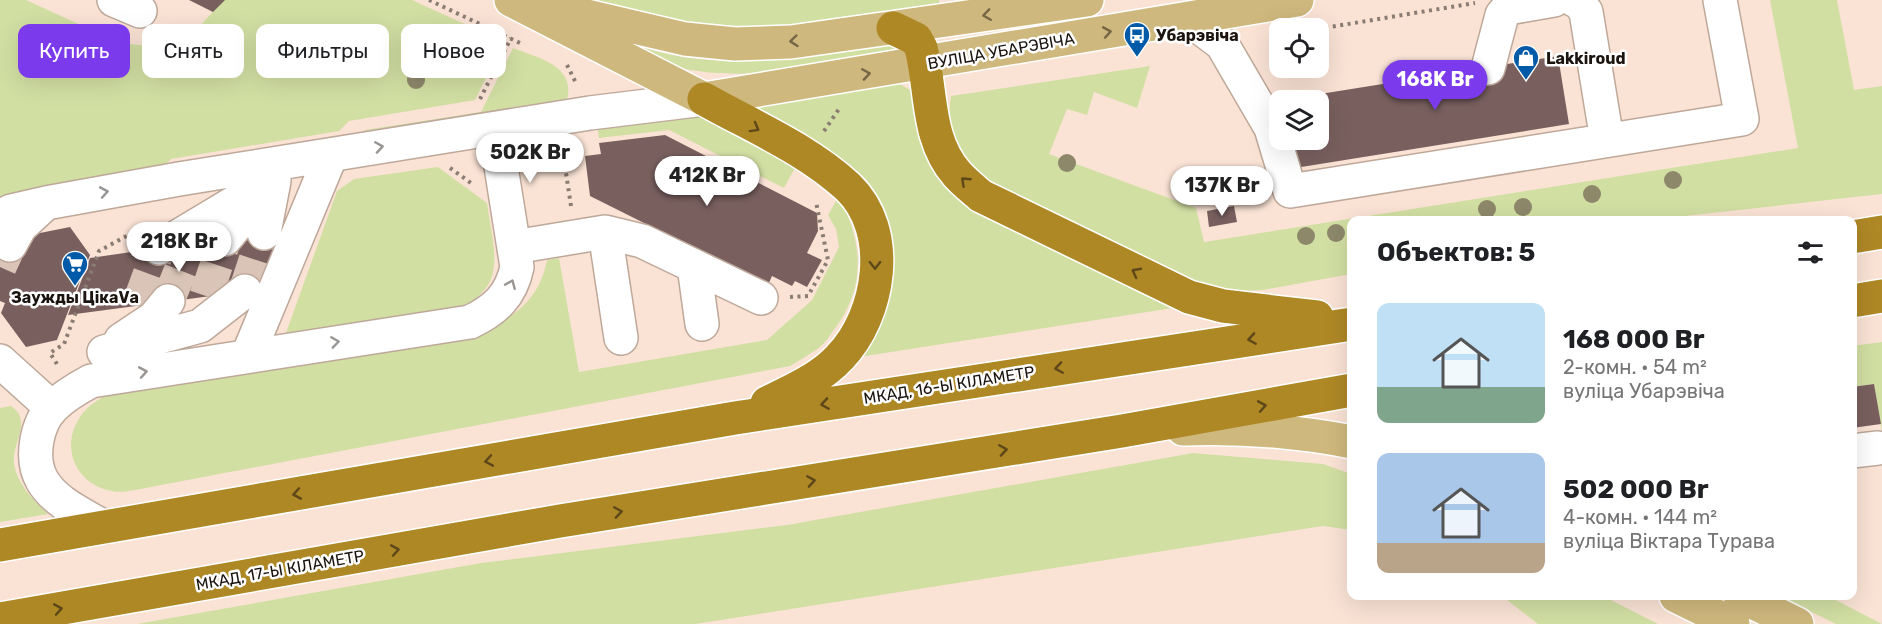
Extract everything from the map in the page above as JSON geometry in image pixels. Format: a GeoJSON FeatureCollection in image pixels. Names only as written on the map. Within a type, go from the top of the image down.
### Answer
{"type":"FeatureCollection","features":[{"type":"Feature","properties":{"kind":"highway"},"geometry":{"type":"LineString","coordinates":[[894,28],[916,39],[925,64],[933,122],[942,150],[956,173],[981,196],[1189,297],[1223,306],[1347,321]]}},
{"type":"Feature","properties":{"kind":"highway"},"geometry":{"type":"LineString","coordinates":[[704,99],[807,156],[849,188],[865,211],[875,249],[877,269],[871,304],[860,330],[840,358],[807,383],[735,418]]}},
{"type":"Feature","properties":{"kind":"highway"},"geometry":{"type":"LineString","coordinates":[[1857,236],[1882,232]]}},
{"type":"Feature","properties":{"kind":"highway"},"geometry":{"type":"LineString","coordinates":[[1857,300],[1882,296]]}},
{"type":"Feature","properties":{"kind":"highway","name":"МКАД, 16-Ы КІЛАМЕТР"},"geometry":{"type":"LineString","coordinates":[[104,527],[735,418],[1347,323]]}},
{"type":"Feature","properties":{"kind":"highway"},"geometry":{"type":"LineString","coordinates":[[1122,431],[1347,391]]}},
{"type":"Feature","properties":{"kind":"highway","name":"МКАД, 17-Ы КІЛАМЕТР"},"geometry":{"type":"LineString","coordinates":[[0,619],[560,521],[1122,431]]}},
{"type":"Feature","properties":{"kind":"highway"},"geometry":{"type":"LineString","coordinates":[[0,545],[104,527]]}},
{"type":"Feature","properties":{"kind":"main road"},"geometry":{"type":"LineString","coordinates":[[511,0],[704,99]]}},
{"type":"Feature","properties":{"kind":"main road"},"geometry":{"type":"LineString","coordinates":[[524,0],[597,21],[685,39],[735,44],[791,42],[1087,0]]}},
{"type":"Feature","properties":{"kind":"main road","name":"ВУЛІЦА УБАРЭВІЧА"},"geometry":{"type":"LineString","coordinates":[[704,99],[925,64],[1297,0]]}},
{"type":"Feature","properties":{"kind":"main road"},"geometry":{"type":"LineString","coordinates":[[1122,431],[1203,428],[1316,434],[1347,441]]}},
{"type":"Feature","properties":{"kind":"main road"},"geometry":{"type":"LineString","coordinates":[[1699,600],[1744,608],[1797,624]]}},
{"type":"Feature","properties":{"kind":"street"},"geometry":{"type":"LineString","coordinates":[[1488,68],[1502,15],[1509,8],[1554,0]]}},
{"type":"Feature","properties":{"kind":"street"},"geometry":{"type":"LineString","coordinates":[[1574,0],[1580,3],[1586,12],[1607,140]]}},
{"type":"Feature","properties":{"kind":"street"},"geometry":{"type":"LineString","coordinates":[[1189,19],[1222,44],[1271,128],[1290,190],[1509,145],[1607,140],[1742,119],[1720,0]]}},
{"type":"Feature","properties":{"kind":"street"},"geometry":{"type":"LineString","coordinates":[[5,231],[20,227],[46,203],[283,170],[332,155],[590,113],[704,99]]}},
{"type":"Feature","properties":{"kind":"street"},"geometry":{"type":"LineString","coordinates":[[97,367],[248,355],[470,322],[488,314],[509,291],[517,267],[495,129]]}},
{"type":"Feature","properties":{"kind":"street"},"geometry":{"type":"LineString","coordinates":[[248,355],[332,155]]}},
{"type":"Feature","properties":{"kind":"street"},"geometry":{"type":"LineString","coordinates":[[264,233],[283,170]]}},
{"type":"Feature","properties":{"kind":"street"},"geometry":{"type":"LineString","coordinates":[[225,239],[283,170]]}},
{"type":"Feature","properties":{"kind":"street"},"geometry":{"type":"LineString","coordinates":[[191,244],[283,170]]}},
{"type":"Feature","properties":{"kind":"street"},"geometry":{"type":"LineString","coordinates":[[159,248],[283,170]]}},
{"type":"Feature","properties":{"kind":"street"},"geometry":{"type":"LineString","coordinates":[[514,247],[590,234],[642,241],[761,298]]}},
{"type":"Feature","properties":{"kind":"street"},"geometry":{"type":"LineString","coordinates":[[590,234],[621,338]]}},
{"type":"Feature","properties":{"kind":"street"},"geometry":{"type":"LineString","coordinates":[[694,266],[702,324]]}},
{"type":"Feature","properties":{"kind":"street"},"geometry":{"type":"LineString","coordinates":[[97,367],[200,326],[245,291]]}},
{"type":"Feature","properties":{"kind":"street"},"geometry":{"type":"LineString","coordinates":[[97,367],[206,297]]}},
{"type":"Feature","properties":{"kind":"street"},"geometry":{"type":"LineString","coordinates":[[104,527],[66,505],[42,480],[35,454],[39,430],[52,408],[154,318],[153,303]]}},
{"type":"Feature","properties":{"kind":"street"},"geometry":{"type":"LineString","coordinates":[[0,361],[52,408]]}},
{"type":"Feature","properties":{"kind":"path"},"geometry":{"type":"LineString","coordinates":[[429,0],[530,47]]}},
{"type":"Feature","properties":{"kind":"path"},"geometry":{"type":"LineString","coordinates":[[1329,27],[1482,2]]}},
{"type":"Feature","properties":{"kind":"path"},"geometry":{"type":"LineString","coordinates":[[559,61],[569,65],[590,113]]}},
{"type":"Feature","properties":{"kind":"path"},"geometry":{"type":"LineString","coordinates":[[574,143],[582,141],[566,173],[590,234]]}},
{"type":"Feature","properties":{"kind":"path"},"geometry":{"type":"LineString","coordinates":[[761,298],[807,296],[828,260],[814,194]]}},
{"type":"Feature","properties":{"kind":"green space"},"geometry":{"type":"Polygon","coordinates":[[[0,0],[26,0],[78,24],[18,24],[18,78],[130,78],[130,44],[142,45],[142,78],[244,78],[244,24],[201,24],[224,0],[412,0],[465,24],[401,24],[401,78],[486,78],[475,100],[349,121],[339,131],[171,159],[160,170],[0,198],[0,0]]]}},
{"type":"Feature","properties":{"kind":"green space"},"geometry":{"type":"Polygon","coordinates":[[[593,0],[939,0],[940,7],[851,19],[766,26],[681,21],[638,13],[593,0]]]}},
{"type":"Feature","properties":{"kind":"green space"},"geometry":{"type":"Polygon","coordinates":[[[1770,0],[1837,0],[1854,90],[1882,86],[1882,194],[1685,216],[1368,216],[1798,148],[1770,0]]]}},
{"type":"Feature","properties":{"kind":"green space"},"geometry":{"type":"Polygon","coordinates":[[[887,42],[903,51],[766,73],[731,74],[696,71],[663,63],[633,50],[634,44],[696,59],[760,60],[824,53],[887,42]]]}},
{"type":"Feature","properties":{"kind":"green space"},"geometry":{"type":"Polygon","coordinates":[[[513,48],[553,65],[566,79],[567,100],[362,137],[365,130],[481,112],[498,78],[506,78],[506,62],[513,48]]]}},
{"type":"Feature","properties":{"kind":"green space"},"geometry":{"type":"Polygon","coordinates":[[[1150,66],[1137,108],[1094,92],[1087,115],[1067,109],[1049,154],[1196,208],[1204,242],[1347,219],[1347,275],[1263,290],[1238,291],[1189,282],[975,175],[957,149],[951,128],[951,96],[1150,66]]]}},
{"type":"Feature","properties":{"kind":"green space"},"geometry":{"type":"Polygon","coordinates":[[[896,82],[912,91],[918,133],[928,158],[979,212],[1173,308],[859,357],[876,334],[887,309],[892,282],[892,253],[750,107],[896,82]]]}},
{"type":"Feature","properties":{"kind":"green space"},"geometry":{"type":"Polygon","coordinates":[[[699,114],[796,166],[784,188],[669,130],[599,138],[597,126],[699,114]]]}},
{"type":"Feature","properties":{"kind":"green space"},"geometry":{"type":"Polygon","coordinates":[[[438,167],[487,203],[494,265],[485,289],[474,300],[457,308],[286,333],[337,191],[354,179],[438,167]]]}},
{"type":"Feature","properties":{"kind":"green space"},"geometry":{"type":"Polygon","coordinates":[[[839,196],[853,229],[856,246],[857,279],[853,295],[846,311],[826,341],[815,351],[790,366],[126,491],[115,492],[89,481],[75,463],[71,441],[80,417],[94,402],[113,393],[126,388],[476,333],[513,315],[522,307],[538,287],[547,260],[559,258],[579,372],[767,340],[812,300],[839,247],[836,229],[828,215],[839,196]]]}},
{"type":"Feature","properties":{"kind":"green space"},"geometry":{"type":"Polygon","coordinates":[[[1882,342],[1882,432],[1874,384],[1857,386],[1857,345],[1882,342]]]}},
{"type":"Feature","properties":{"kind":"green space"},"geometry":{"type":"Polygon","coordinates":[[[11,406],[18,412],[21,419],[14,460],[15,469],[24,488],[48,514],[0,522],[0,408],[11,406]]]}},
{"type":"Feature","properties":{"kind":"green space"},"geometry":{"type":"Polygon","coordinates":[[[1193,453],[1323,464],[1347,473],[1347,529],[1323,526],[695,624],[137,624],[481,563],[787,525],[1193,453]]]}},
{"type":"Feature","properties":{"kind":"green space"},"geometry":{"type":"Polygon","coordinates":[[[1507,600],[1611,600],[1658,624],[1538,624],[1507,600]]]}},
{"type":"Feature","properties":{"kind":"green space"},"geometry":{"type":"Polygon","coordinates":[[[1787,600],[1836,600],[1882,624],[1836,624],[1787,600]]]}},
{"type":"Feature","properties":{"kind":"building"},"geometry":{"type":"Polygon","coordinates":[[[189,0],[225,0],[213,12],[189,0]]]}},
{"type":"Feature","properties":{"kind":"building"},"geometry":{"type":"Polygon","coordinates":[[[1558,56],[1569,124],[1295,168],[1292,150],[1329,150],[1329,93],[1558,56]]]}},
{"type":"Feature","properties":{"kind":"building"},"geometry":{"type":"Polygon","coordinates":[[[665,135],[817,213],[818,231],[807,253],[822,260],[807,287],[795,281],[792,286],[772,276],[768,285],[590,196],[585,156],[601,154],[599,143],[665,135]]]}},
{"type":"Feature","properties":{"kind":"building"},"geometry":{"type":"Polygon","coordinates":[[[1234,206],[1237,222],[1209,227],[1207,211],[1234,206]]]}},
{"type":"Feature","properties":{"kind":"building"},"geometry":{"type":"Polygon","coordinates":[[[70,227],[90,255],[57,340],[26,347],[1,313],[5,303],[0,301],[0,241],[70,227]]]}},
{"type":"Feature","properties":{"kind":"building"},"geometry":{"type":"Polygon","coordinates":[[[290,229],[264,289],[68,315],[90,258],[290,229]]]}},
{"type":"Feature","properties":{"kind":"building"},"geometry":{"type":"Polygon","coordinates":[[[1874,384],[1881,424],[1857,427],[1857,386],[1874,384]]]}},
{"type":"Feature","properties":{"kind":"tunnel"},"geometry":{"type":"LineString","coordinates":[[245,291],[264,233]]}},
{"type":"Feature","properties":{"kind":"tunnel"},"geometry":{"type":"LineString","coordinates":[[206,296],[225,239]]}},
{"type":"Feature","properties":{"kind":"tunnel"},"geometry":{"type":"LineString","coordinates":[[168,301],[191,244]]}},
{"type":"Feature","properties":{"kind":"tunnel"},"geometry":{"type":"LineString","coordinates":[[0,267],[10,245]]}},
{"type":"Feature","properties":{"kind":"tunnel"},"geometry":{"type":"LineString","coordinates":[[138,305],[159,248]]}},
{"type":"Feature","properties":{"kind":"place","name":"Убарэвіча"},"geometry":{"type":"Point","coordinates":[1137,58]}},
{"type":"Feature","properties":{"kind":"place","name":"Lakkiroud"},"geometry":{"type":"Point","coordinates":[1526,81]}},
{"type":"Feature","properties":{"kind":"place","name":"Заужды ЦікаVа"},"geometry":{"type":"Point","coordinates":[75,287]}}]}
